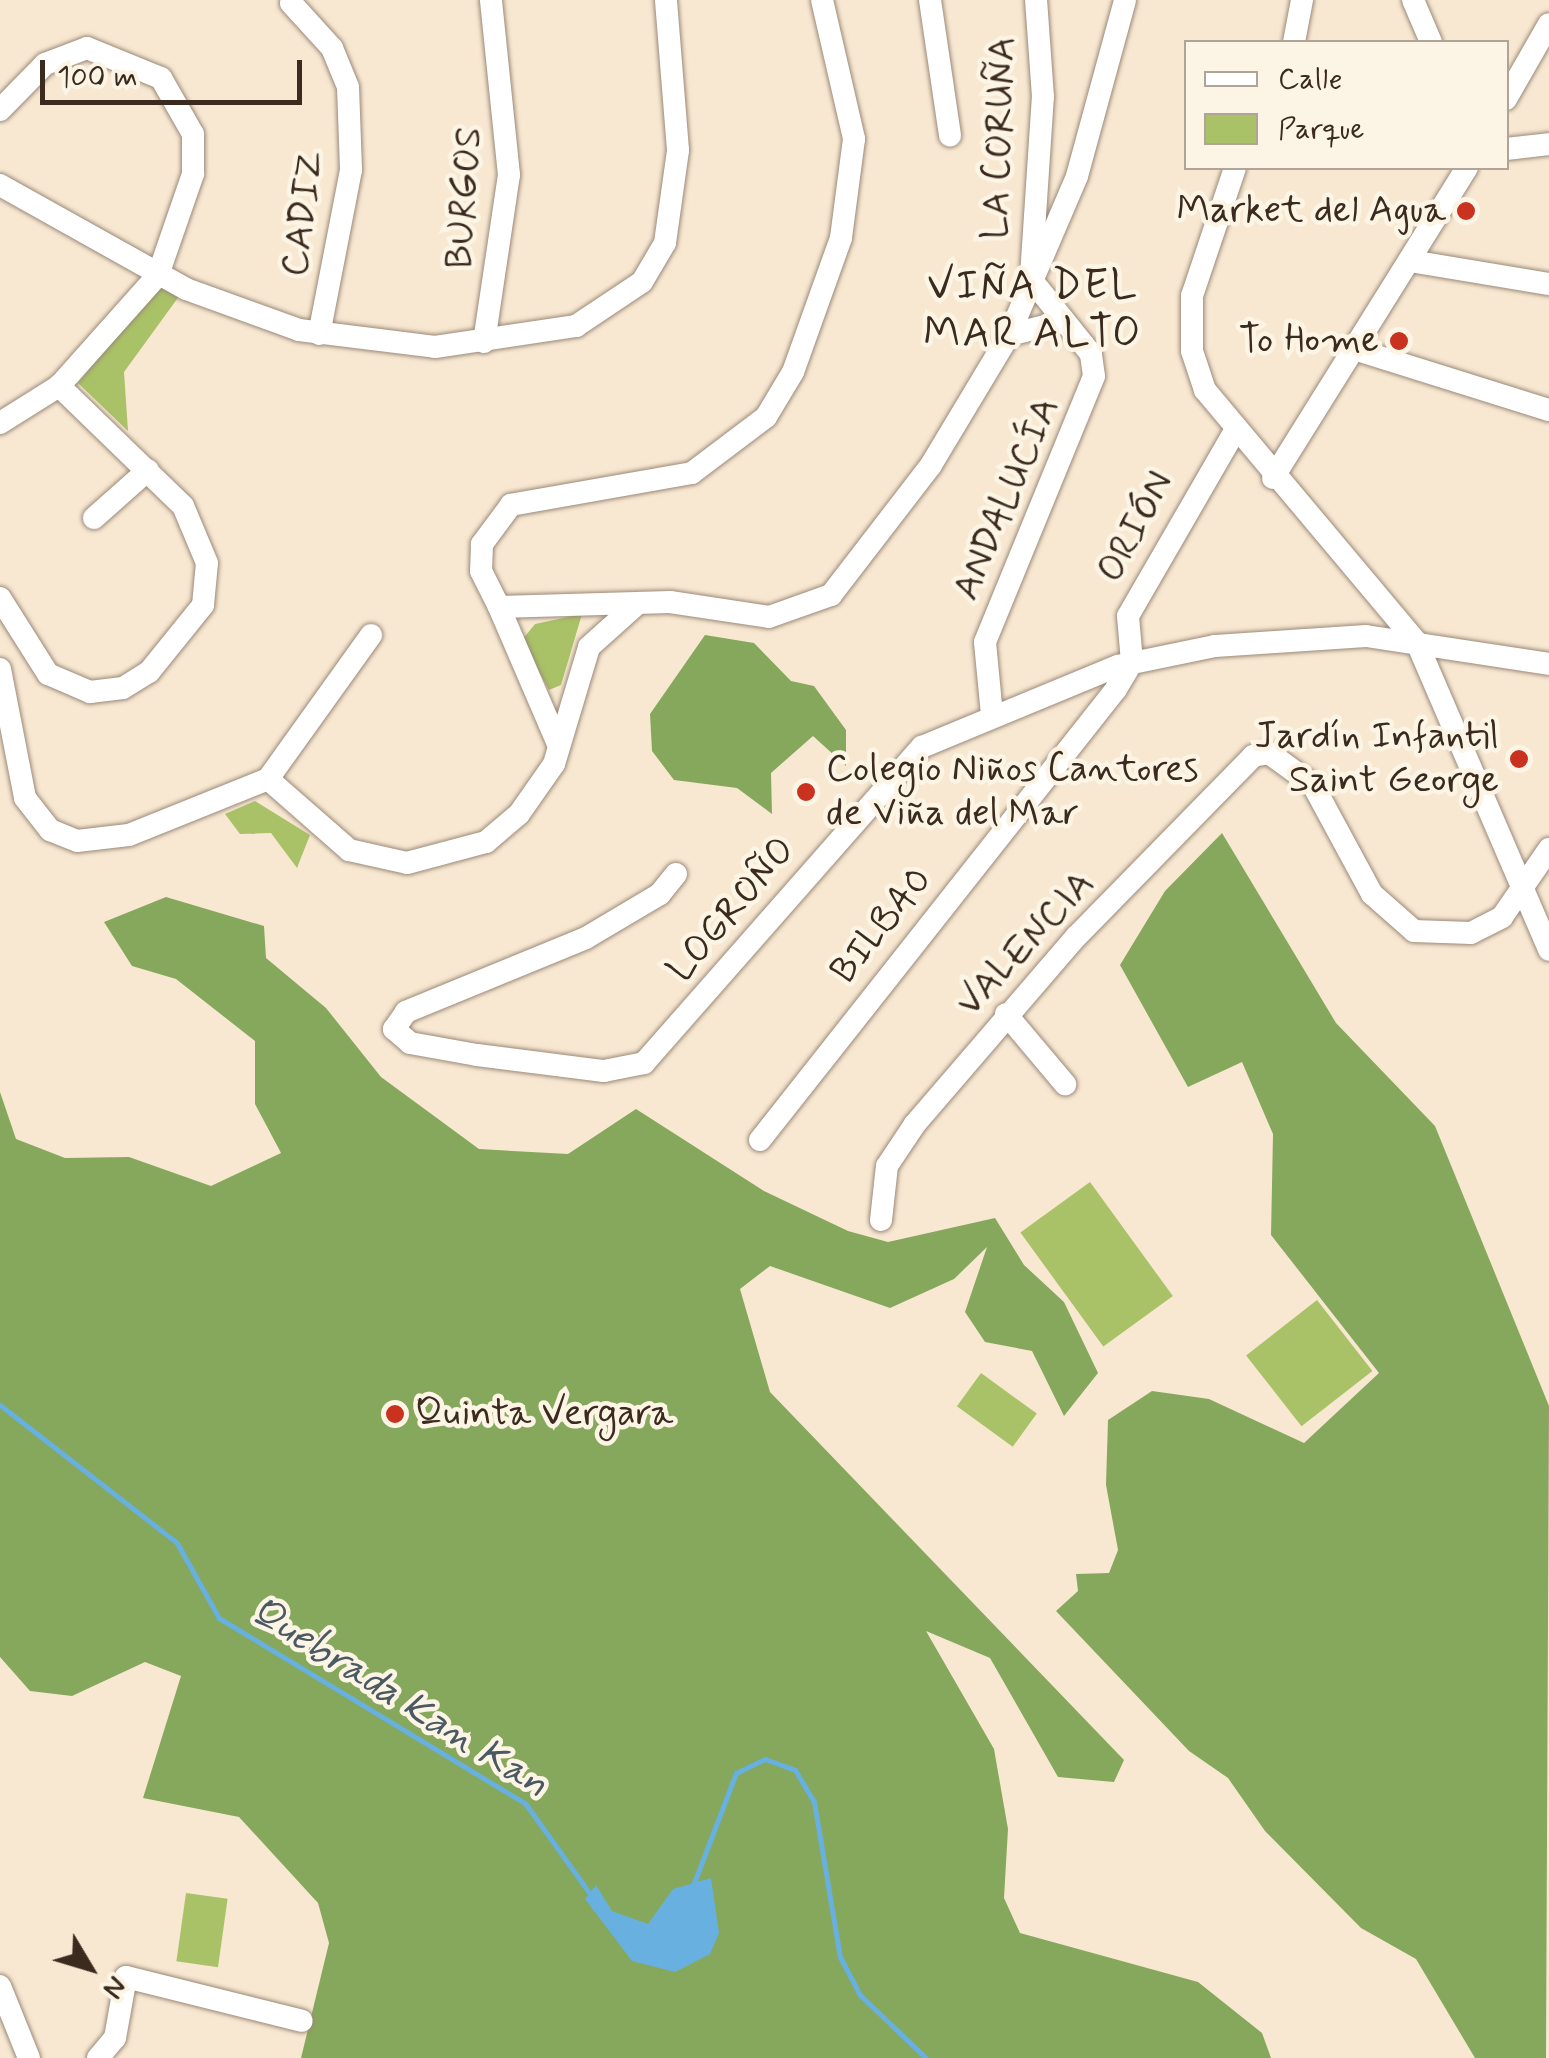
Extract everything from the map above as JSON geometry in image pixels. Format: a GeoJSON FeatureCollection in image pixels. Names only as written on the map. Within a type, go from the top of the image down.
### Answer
{"type":"FeatureCollection","features":[{"type":"Feature","properties":{"kind":"street","name":"BURGOS"},"geometry":{"type":"LineString","coordinates":[[484,342],[509,175],[491,0]]}},
{"type":"Feature","properties":{"kind":"street"},"geometry":{"type":"LineString","coordinates":[[0,185],[158,275],[319,334],[402,346],[484,342],[576,326],[620,302],[655,265],[678,150],[666,0]]}},
{"type":"Feature","properties":{"kind":"street"},"geometry":{"type":"LineString","coordinates":[[558,746],[544,699],[511,639],[481,571],[482,544],[511,505],[692,473],[766,417],[793,372],[842,238],[854,139],[822,0]]}},
{"type":"Feature","properties":{"kind":"street"},"geometry":{"type":"LineString","coordinates":[[930,0],[950,136]]}},
{"type":"Feature","properties":{"kind":"street","name":"LA CORUÑA"},"geometry":{"type":"LineString","coordinates":[[1031,279],[1043,97],[1036,0]]}},
{"type":"Feature","properties":{"kind":"street"},"geometry":{"type":"LineString","coordinates":[[499,607],[540,611],[636,604],[769,618],[831,595],[931,465],[1009,335],[1077,176],[1125,0]]}},
{"type":"Feature","properties":{"kind":"street"},"geometry":{"type":"LineString","coordinates":[[1294,40],[1302,0]]}},
{"type":"Feature","properties":{"kind":"street"},"geometry":{"type":"LineString","coordinates":[[1413,0],[1430,40]]}},
{"type":"Feature","properties":{"kind":"street","name":"CADIZ"},"geometry":{"type":"LineString","coordinates":[[291,3],[332,48],[348,87],[345,226],[319,334]]}},
{"type":"Feature","properties":{"kind":"street"},"geometry":{"type":"LineString","coordinates":[[1509,95],[1549,24]]}},
{"type":"Feature","properties":{"kind":"street"},"geometry":{"type":"LineString","coordinates":[[0,110],[45,64],[87,48],[161,78],[185,108],[193,174],[158,275],[59,386],[0,423]]}},
{"type":"Feature","properties":{"kind":"street"},"geometry":{"type":"LineString","coordinates":[[1509,149],[1549,144]]}},
{"type":"Feature","properties":{"kind":"street"},"geometry":{"type":"LineString","coordinates":[[1234,170],[1192,296],[1192,351],[1233,434],[1417,643],[1549,950]]}},
{"type":"Feature","properties":{"kind":"street"},"geometry":{"type":"LineString","coordinates":[[1272,478],[1466,170]]}},
{"type":"Feature","properties":{"kind":"street"},"geometry":{"type":"LineString","coordinates":[[1410,261],[1549,284]]}},
{"type":"Feature","properties":{"kind":"street","name":"ANDALUCÍA"},"geometry":{"type":"LineString","coordinates":[[992,714],[985,642],[1094,376],[1091,354],[1061,322],[1031,279]]}},
{"type":"Feature","properties":{"kind":"street"},"geometry":{"type":"LineString","coordinates":[[1009,335],[1061,322]]}},
{"type":"Feature","properties":{"kind":"street"},"geometry":{"type":"LineString","coordinates":[[1354,349],[1549,410]]}},
{"type":"Feature","properties":{"kind":"street"},"geometry":{"type":"LineString","coordinates":[[0,598],[48,674],[68,689],[123,688],[174,651],[203,605],[207,564],[183,506],[59,386]]}},
{"type":"Feature","properties":{"kind":"street","name":"ORIÓN"},"geometry":{"type":"LineString","coordinates":[[1132,662],[1128,616],[1233,434]]}},
{"type":"Feature","properties":{"kind":"street"},"geometry":{"type":"LineString","coordinates":[[94,518],[148,470]]}},
{"type":"Feature","properties":{"kind":"street"},"geometry":{"type":"LineString","coordinates":[[268,779],[349,850],[393,862],[443,859],[486,842],[518,814],[558,746],[577,684],[599,632],[636,604]]}},
{"type":"Feature","properties":{"kind":"street"},"geometry":{"type":"LineString","coordinates":[[592,606],[599,632]]}},
{"type":"Feature","properties":{"kind":"street"},"geometry":{"type":"LineString","coordinates":[[511,639],[540,611]]}},
{"type":"Feature","properties":{"kind":"street"},"geometry":{"type":"LineString","coordinates":[[0,669],[25,798],[50,830],[77,841],[129,836],[268,779],[370,635]]}},
{"type":"Feature","properties":{"kind":"street","name":"LOGROÑO"},"geometry":{"type":"LineString","coordinates":[[676,874],[660,894],[586,938],[406,1012],[394,1030],[410,1043],[497,1057],[604,1070],[644,1063],[891,777],[922,747],[992,714],[1132,662],[1324,638],[1417,643],[1549,664]]}},
{"type":"Feature","properties":{"kind":"street","name":"BILBAO"},"geometry":{"type":"LineString","coordinates":[[760,1140],[1082,739],[1132,662]]}},
{"type":"Feature","properties":{"kind":"street"},"geometry":{"type":"LineString","coordinates":[[544,699],[577,684]]}},
{"type":"Feature","properties":{"kind":"street","name":"VALENCIA"},"geometry":{"type":"LineString","coordinates":[[881,1220],[887,1166],[1006,1014],[1253,756],[1268,752],[1313,784],[1372,894],[1414,931],[1471,933],[1502,917],[1522,887]]}},
{"type":"Feature","properties":{"kind":"street"},"geometry":{"type":"LineString","coordinates":[[1522,887],[1549,849]]}},
{"type":"Feature","properties":{"kind":"street"},"geometry":{"type":"LineString","coordinates":[[1006,1014],[1065,1084]]}},
{"type":"Feature","properties":{"kind":"street"},"geometry":{"type":"LineString","coordinates":[[98,2058],[114,2038],[126,1976],[302,2021]]}},
{"type":"Feature","properties":{"kind":"street"},"geometry":{"type":"LineString","coordinates":[[0,1986],[29,2058]]}},
{"type":"Feature","properties":{"kind":"green space"},"geometry":{"type":"Polygon","coordinates":[[[159,283],[180,295],[124,372],[128,431],[78,383],[159,283]]]}},
{"type":"Feature","properties":{"kind":"green space"},"geometry":{"type":"Polygon","coordinates":[[[582,614],[561,685],[549,690],[522,640],[535,624],[582,614]]]}},
{"type":"Feature","properties":{"kind":"green space"},"geometry":{"type":"Polygon","coordinates":[[[705,635],[754,643],[791,681],[814,686],[846,730],[846,766],[813,736],[771,773],[772,814],[737,788],[674,780],[652,751],[650,714],[705,635]]]}},
{"type":"Feature","properties":{"kind":"green space"},"geometry":{"type":"Polygon","coordinates":[[[255,801],[310,835],[297,868],[271,833],[240,834],[225,814],[255,801]]]}},
{"type":"Feature","properties":{"kind":"green space"},"geometry":{"type":"Polygon","coordinates":[[[1222,833],[1336,1023],[1435,1126],[1549,1406],[1546,2058],[1475,2058],[1416,1959],[1361,1928],[1265,1831],[1228,1778],[1189,1751],[1056,1611],[1078,1591],[1076,1574],[1109,1573],[1118,1550],[1106,1485],[1108,1420],[1152,1391],[1209,1399],[1304,1443],[1379,1373],[1271,1235],[1273,1134],[1242,1062],[1188,1087],[1120,965],[1165,891],[1222,833]]]}},
{"type":"Feature","properties":{"kind":"green space","name":"Quinta Vergara"},"geometry":{"type":"Polygon","coordinates":[[[166,897],[264,926],[266,958],[326,1008],[381,1077],[479,1149],[568,1154],[636,1109],[764,1191],[848,1231],[888,1242],[995,1218],[1024,1265],[1064,1302],[1098,1373],[1064,1416],[1032,1351],[985,1342],[965,1312],[987,1247],[954,1279],[890,1308],[770,1266],[740,1289],[770,1392],[1124,1760],[1114,1782],[1058,1777],[990,1658],[926,1631],[994,1749],[1008,1829],[1004,1898],[1020,1933],[1198,1982],[1262,2033],[1271,2058],[301,2058],[329,1943],[318,1903],[239,1817],[143,1798],[181,1676],[145,1662],[72,1696],[30,1691],[0,1657],[0,1092],[16,1139],[65,1158],[129,1157],[211,1186],[281,1153],[255,1104],[255,1041],[176,979],[132,966],[104,922],[166,897]]]}},
{"type":"Feature","properties":{"kind":"green space"},"geometry":{"type":"Polygon","coordinates":[[[1090,1182],[1173,1296],[1103,1347],[1020,1233],[1090,1182]]]}},
{"type":"Feature","properties":{"kind":"green space"},"geometry":{"type":"Polygon","coordinates":[[[1317,1300],[1372,1371],[1301,1426],[1246,1355],[1317,1300]]]}},
{"type":"Feature","properties":{"kind":"green space"},"geometry":{"type":"Polygon","coordinates":[[[981,1373],[1037,1414],[1013,1447],[957,1406],[981,1373]]]}},
{"type":"Feature","properties":{"kind":"green space"},"geometry":{"type":"Polygon","coordinates":[[[186,1893],[228,1899],[218,1967],[176,1961],[186,1893]]]}},
{"type":"Feature","properties":{"kind":"water"},"geometry":{"type":"Polygon","coordinates":[[[711,1878],[719,1933],[710,1954],[675,1972],[632,1961],[585,1899],[596,1885],[612,1911],[648,1924],[673,1889],[711,1878]]]}},
{"type":"Feature","properties":{"kind":"waterway","name":"Quebrada Kan Kan"},"geometry":{"type":"LineString","coordinates":[[0,1405],[177,1543],[219,1618],[525,1803],[593,1898]]}},
{"type":"Feature","properties":{"kind":"waterway"},"geometry":{"type":"LineString","coordinates":[[692,1888],[736,1773],[765,1759],[795,1770],[814,1802],[840,1957],[860,1995],[926,2058]]}},
{"type":"Feature","properties":{"kind":"place","name":"Market del Agua"},"geometry":{"type":"Point","coordinates":[1466,211]}},
{"type":"Feature","properties":{"kind":"place","name":"To Home"},"geometry":{"type":"Point","coordinates":[1399,341]}},
{"type":"Feature","properties":{"kind":"place","name":"Jardín Infantil Saint George"},"geometry":{"type":"Point","coordinates":[1519,759]}},
{"type":"Feature","properties":{"kind":"place","name":"Colegio Niños Cantores de Viña del Mar"},"geometry":{"type":"Point","coordinates":[806,792]}},
{"type":"Feature","properties":{"kind":"place","name":"Quinta Vergara"},"geometry":{"type":"Point","coordinates":[395,1414]}},
{"type":"Feature","properties":{"kind":"district","name":"VIÑA DEL MAR ALTO"},"geometry":{"type":"Point","coordinates":[1033,311]}}]}
